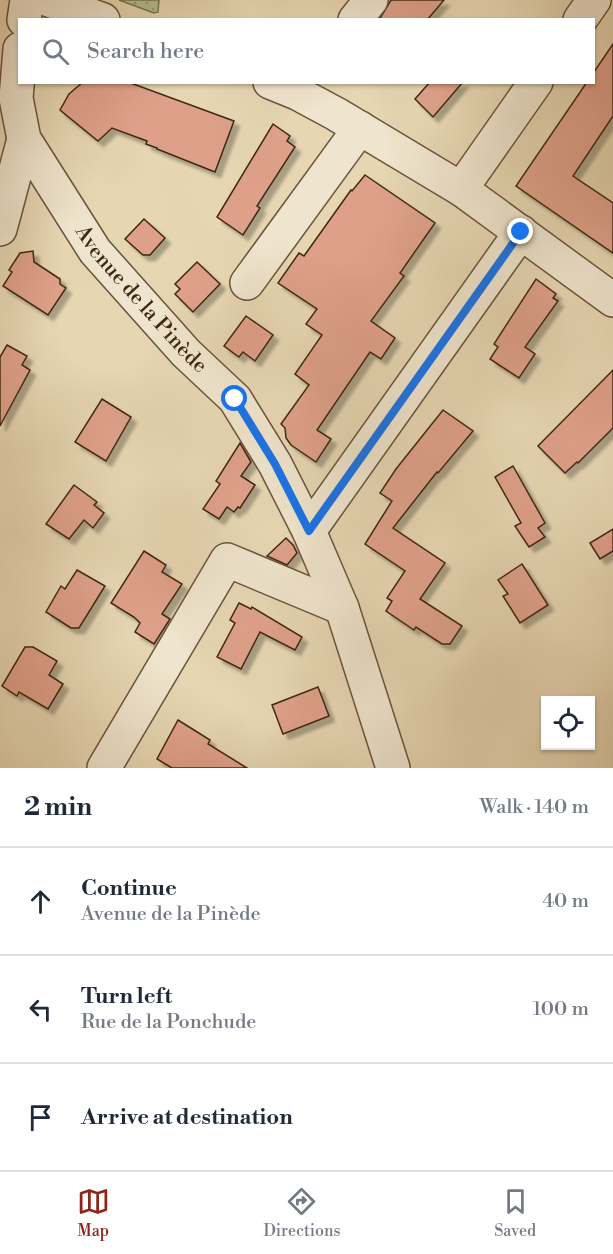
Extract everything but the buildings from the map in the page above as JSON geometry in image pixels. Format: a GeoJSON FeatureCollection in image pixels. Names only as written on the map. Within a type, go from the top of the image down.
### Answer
{"type":"FeatureCollection","features":[{"type":"Feature","properties":{"kind":"street"},"geometry":{"type":"LineString","coordinates":[[24,18],[27,0]]}},
{"type":"Feature","properties":{"kind":"street"},"geometry":{"type":"LineString","coordinates":[[49,0],[98,18]]}},
{"type":"Feature","properties":{"kind":"street"},"geometry":{"type":"LineString","coordinates":[[91,0],[106,18]]}},
{"type":"Feature","properties":{"kind":"street"},"geometry":{"type":"LineString","coordinates":[[357,18],[371,0]]}},
{"type":"Feature","properties":{"kind":"street"},"geometry":{"type":"LineString","coordinates":[[581,18],[594,0]]}},
{"type":"Feature","properties":{"kind":"street","name":"Avenue de la Pinède"},"geometry":{"type":"LineString","coordinates":[[18,74],[16,98],[24,139],[95,251],[186,353],[235,399],[275,464],[309,531],[342,608],[393,768]]}},
{"type":"Feature","properties":{"kind":"street"},"geometry":{"type":"LineString","coordinates":[[461,189],[535,84]]}},
{"type":"Feature","properties":{"kind":"street"},"geometry":{"type":"LineString","coordinates":[[291,86],[461,189],[613,300]]}},
{"type":"Feature","properties":{"kind":"street"},"geometry":{"type":"LineString","coordinates":[[247,283],[360,128]]}},
{"type":"Feature","properties":{"kind":"street"},"geometry":{"type":"LineString","coordinates":[[0,229],[24,139]]}},
{"type":"Feature","properties":{"kind":"street"},"geometry":{"type":"LineString","coordinates":[[309,531],[521,232]]}},
{"type":"Feature","properties":{"kind":"street"},"geometry":{"type":"LineString","coordinates":[[104,768],[227,560],[342,608]]}},
{"type":"Feature","properties":{"kind":"green space"},"geometry":{"type":"Polygon","coordinates":[[[119,0],[159,0],[158,12],[154,13],[119,0]]]}},
{"type":"Feature","properties":{"kind":"route"},"geometry":{"type":"LineString","coordinates":[[235,399],[275,464],[309,531],[521,232]]}}]}
